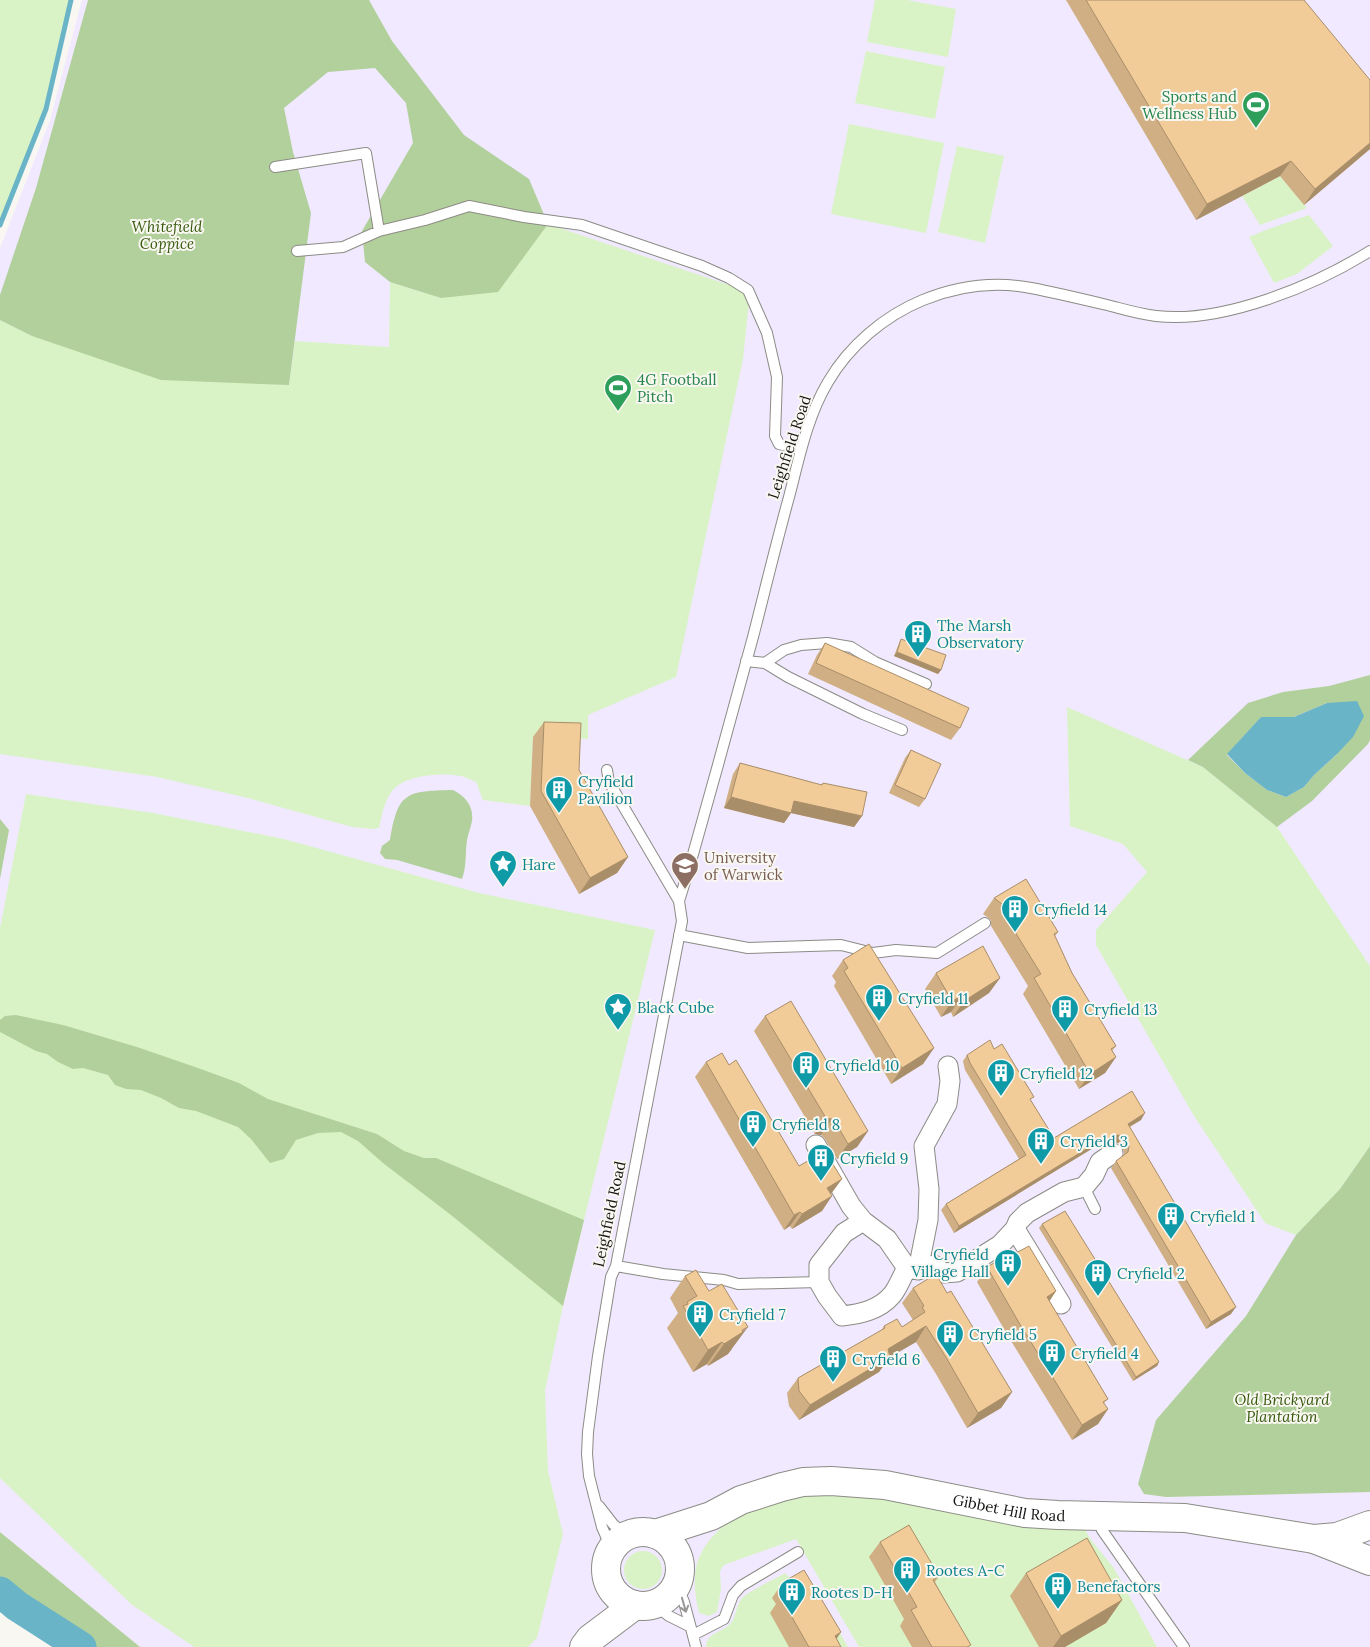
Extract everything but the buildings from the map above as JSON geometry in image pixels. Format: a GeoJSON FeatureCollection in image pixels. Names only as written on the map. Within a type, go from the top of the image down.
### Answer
{"type":"FeatureCollection","features":[{"type":"Feature","properties":{"kind":"street"},"geometry":{"type":"LineString","coordinates":[[863,1221],[844,1234],[819,1265],[820,1282],[827,1296],[842,1316],[863,1314],[876,1308],[892,1295],[913,1269],[928,1220],[929,1189],[924,1146],[947,1104],[950,1081],[948,1066]]}},
{"type":"Feature","properties":{"kind":"street"},"geometry":{"type":"LineString","coordinates":[[816,1145],[851,1206],[863,1221],[887,1239],[913,1269]]}},
{"type":"Feature","properties":{"kind":"street"},"geometry":{"type":"LineString","coordinates":[[913,1269],[934,1265],[943,1273],[957,1272],[1000,1245],[1015,1230],[1018,1222],[1028,1213],[1064,1192],[1084,1187],[1094,1175],[1100,1162],[1113,1153]]}},
{"type":"Feature","properties":{"kind":"street"},"geometry":{"type":"LineString","coordinates":[[1015,1230],[1061,1304]]}},
{"type":"Feature","properties":{"kind":"street","name":"Gibbet Hill Road"},"geometry":{"type":"LineString","coordinates":[[655,1534],[711,1516],[741,1500],[782,1487],[803,1482],[831,1481],[885,1485],[1025,1513],[1185,1518],[1314,1539],[1370,1561]]}},
{"type":"Feature","properties":{"kind":"street","name":"Gibbet Hill Road"},"geometry":{"type":"LineString","coordinates":[[678,1575],[711,1516]]}},
{"type":"Feature","properties":{"kind":"street","name":"Gibbet Hill Road"},"geometry":{"type":"LineString","coordinates":[[1314,1539],[1337,1537],[1370,1525]]}},
{"type":"Feature","properties":{"kind":"street"},"geometry":{"type":"LineString","coordinates":[[587,1643],[644,1605],[667,1597],[678,1575],[677,1554],[672,1545],[664,1538],[655,1534],[641,1532],[619,1543],[608,1560],[607,1572],[609,1583],[615,1593],[624,1600],[644,1605]]}},
{"type":"Feature","properties":{"kind":"street"},"geometry":{"type":"LineString","coordinates":[[587,1643],[609,1583]]}},
{"type":"Feature","properties":{"kind":"lane"},"geometry":{"type":"LineString","coordinates":[[275,167],[366,153],[379,231]]}},
{"type":"Feature","properties":{"kind":"lane"},"geometry":{"type":"LineString","coordinates":[[298,251],[343,247],[379,231],[426,220],[469,206],[524,217],[582,225],[702,266],[729,278],[748,290],[767,333],[777,377],[775,436],[779,444],[801,448]]}},
{"type":"Feature","properties":{"kind":"lane","name":"Leighfield Road"},"geometry":{"type":"LineString","coordinates":[[619,1543],[602,1527],[589,1476],[588,1432],[611,1277],[616,1266],[682,922],[678,901],[688,872],[746,661],[801,448],[817,404],[828,382],[852,350],[868,334],[886,320],[910,306],[937,294],[978,286],[1023,287],[1154,316],[1176,318],[1199,316],[1244,306],[1299,287],[1322,278],[1370,251]]}},
{"type":"Feature","properties":{"kind":"lane"},"geometry":{"type":"LineString","coordinates":[[765,663],[784,650],[801,645],[827,643],[851,648],[875,662],[926,684]]}},
{"type":"Feature","properties":{"kind":"lane"},"geometry":{"type":"LineString","coordinates":[[746,661],[765,663],[788,677],[863,714],[902,730]]}},
{"type":"Feature","properties":{"kind":"lane"},"geometry":{"type":"LineString","coordinates":[[607,770],[609,782],[678,901]]}},
{"type":"Feature","properties":{"kind":"lane"},"geometry":{"type":"LineString","coordinates":[[679,935],[748,948],[841,945],[873,953],[896,950],[938,953],[985,923]]}},
{"type":"Feature","properties":{"kind":"lane"},"geometry":{"type":"LineString","coordinates":[[1084,1187],[1095,1209]]}},
{"type":"Feature","properties":{"kind":"lane"},"geometry":{"type":"LineString","coordinates":[[616,1266],[663,1274],[724,1280],[738,1284],[820,1282]]}},
{"type":"Feature","properties":{"kind":"lane","name":"Leighfield Road"},"geometry":{"type":"LineString","coordinates":[[596,1502],[613,1524],[619,1543]]}},
{"type":"Feature","properties":{"kind":"lane"},"geometry":{"type":"LineString","coordinates":[[1097,1516],[1102,1530],[1184,1647]]}},
{"type":"Feature","properties":{"kind":"lane"},"geometry":{"type":"LineString","coordinates":[[691,1630],[724,1619],[733,1595],[741,1586],[798,1552]]}},
{"type":"Feature","properties":{"kind":"lane"},"geometry":{"type":"LineString","coordinates":[[678,1575],[696,1647]]}},
{"type":"Feature","properties":{"kind":"lane"},"geometry":{"type":"LineString","coordinates":[[644,1605],[669,1616],[691,1630]]}},
{"type":"Feature","properties":{"kind":"shaded area","name":"University of Warwick"},"geometry":{"type":"Polygon","coordinates":[[[82,0],[1370,0],[1370,1647],[140,1647],[0,1532],[0,248],[50,120],[82,0]]]}},
{"type":"Feature","properties":{"kind":"green space"},"geometry":{"type":"Polygon","coordinates":[[[0,0],[71,0],[46,109],[0,225],[0,0]]]}},
{"type":"Feature","properties":{"kind":"green space","name":"Whitefield Coppice"},"geometry":{"type":"Polygon","coordinates":[[[88,0],[369,0],[392,41],[464,135],[529,179],[548,224],[498,292],[441,298],[390,282],[365,262],[362,231],[413,143],[406,103],[375,68],[328,72],[284,108],[293,152],[311,213],[289,385],[161,380],[32,336],[0,320],[0,295],[36,188],[88,0]]]}},
{"type":"Feature","properties":{"kind":"green space"},"geometry":{"type":"Polygon","coordinates":[[[875,0],[907,0],[956,9],[948,57],[867,42],[875,0]]]}},
{"type":"Feature","properties":{"kind":"green space"},"geometry":{"type":"Polygon","coordinates":[[[866,51],[945,67],[935,119],[855,103],[866,51]]]}},
{"type":"Feature","properties":{"kind":"green space"},"geometry":{"type":"Polygon","coordinates":[[[849,124],[944,143],[926,233],[831,214],[849,124]]]}},
{"type":"Feature","properties":{"kind":"green space"},"geometry":{"type":"Polygon","coordinates":[[[957,146],[1004,156],[985,243],[938,232],[957,146]]]}},
{"type":"Feature","properties":{"kind":"green space"},"geometry":{"type":"Polygon","coordinates":[[[1280,176],[1307,208],[1260,225],[1242,196],[1280,176]]]}},
{"type":"Feature","properties":{"kind":"green space"},"geometry":{"type":"Polygon","coordinates":[[[1309,215],[1333,246],[1297,274],[1274,283],[1249,237],[1309,215]]]}},
{"type":"Feature","properties":{"kind":"green space"},"geometry":{"type":"Polygon","coordinates":[[[548,224],[744,290],[749,303],[743,359],[676,677],[588,715],[588,739],[533,738],[530,806],[483,800],[476,782],[463,776],[444,774],[424,776],[405,781],[392,791],[385,804],[379,828],[372,829],[352,827],[248,798],[157,777],[0,754],[0,320],[32,336],[289,385],[295,341],[389,347],[390,282],[441,298],[548,224]]]}},
{"type":"Feature","properties":{"kind":"green space"},"geometry":{"type":"Polygon","coordinates":[[[1370,675],[1370,740],[1312,801],[1277,827],[1203,767],[1188,760],[1248,703],[1283,692],[1329,686],[1370,675]],[[1327,703],[1294,717],[1261,717],[1227,755],[1245,773],[1267,790],[1286,797],[1304,787],[1337,754],[1327,703]]]}},
{"type":"Feature","properties":{"kind":"green space"},"geometry":{"type":"Polygon","coordinates":[[[1067,707],[1203,767],[1277,827],[1370,966],[1370,1146],[1340,1189],[1296,1235],[1265,1223],[1194,1116],[1096,945],[1096,930],[1147,872],[1123,844],[1070,826],[1067,707]]]}},
{"type":"Feature","properties":{"kind":"green space"},"geometry":{"type":"Polygon","coordinates":[[[453,790],[468,802],[472,811],[472,823],[467,840],[462,879],[397,860],[385,859],[380,853],[382,846],[390,840],[393,824],[401,803],[407,797],[424,791],[453,790]]]}},
{"type":"Feature","properties":{"kind":"green space"},"geometry":{"type":"Polygon","coordinates":[[[26,794],[153,813],[284,839],[479,893],[655,930],[563,1306],[545,1391],[548,1471],[563,1534],[537,1638],[528,1647],[194,1647],[131,1604],[0,1478],[0,928],[26,794]]]}},
{"type":"Feature","properties":{"kind":"green space"},"geometry":{"type":"Polygon","coordinates":[[[0,819],[9,830],[0,879],[0,819]]]}},
{"type":"Feature","properties":{"kind":"green space"},"geometry":{"type":"Polygon","coordinates":[[[16,1015],[63,1025],[198,1068],[239,1083],[268,1099],[377,1134],[404,1151],[424,1158],[436,1158],[584,1220],[563,1306],[358,1141],[341,1132],[318,1133],[296,1140],[284,1159],[270,1163],[251,1139],[238,1127],[196,1111],[179,1108],[141,1090],[126,1089],[115,1085],[108,1075],[83,1068],[73,1069],[47,1054],[36,1051],[0,1032],[0,1020],[5,1016],[16,1015]]]}},
{"type":"Feature","properties":{"kind":"green space","name":"Old Brickyard Plantation"},"geometry":{"type":"Polygon","coordinates":[[[1370,1146],[1370,1492],[1166,1497],[1144,1494],[1138,1484],[1156,1420],[1246,1316],[1296,1235],[1340,1189],[1370,1146]]]}},
{"type":"Feature","properties":{"kind":"green space"},"geometry":{"type":"Polygon","coordinates":[[[840,1491],[1083,1527],[1114,1568],[1157,1647],[859,1647],[796,1539],[724,1565],[720,1571],[721,1589],[717,1612],[709,1616],[699,1613],[695,1588],[697,1563],[711,1538],[722,1528],[746,1511],[774,1500],[840,1491]]]}},
{"type":"Feature","properties":{"kind":"green space"},"geometry":{"type":"Polygon","coordinates":[[[0,1532],[140,1647],[64,1647],[0,1604],[0,1532]]]}},
{"type":"Feature","properties":{"kind":"green space"},"geometry":{"type":"Polygon","coordinates":[[[643,1551],[657,1556],[662,1570],[657,1584],[643,1589],[629,1584],[624,1570],[629,1556],[643,1551]]]}},
{"type":"Feature","properties":{"kind":"green space"},"geometry":{"type":"Polygon","coordinates":[[[785,1573],[803,1592],[817,1592],[848,1647],[706,1647],[709,1638],[732,1622],[738,1605],[744,1596],[785,1573]]]}},
{"type":"Feature","properties":{"kind":"water"},"geometry":{"type":"Polygon","coordinates":[[[1357,701],[1364,716],[1353,737],[1304,787],[1286,797],[1267,790],[1245,773],[1227,754],[1261,717],[1294,717],[1327,703],[1357,701]]]}},
{"type":"Feature","properties":{"kind":"waterway"},"geometry":{"type":"LineString","coordinates":[[0,225],[46,109],[71,0]]}},
{"type":"Feature","properties":{"kind":"waterway"},"geometry":{"type":"LineString","coordinates":[[0,1592],[17,1606],[81,1647]]}},
{"type":"Feature","properties":{"kind":"place","name":"Sports and Wellness Hub"},"geometry":{"type":"Point","coordinates":[1256,129]}},
{"type":"Feature","properties":{"kind":"place","name":"4G Football Pitch"},"geometry":{"type":"Point","coordinates":[618,412]}},
{"type":"Feature","properties":{"kind":"place","name":"The Marsh Observatory"},"geometry":{"type":"Point","coordinates":[918,658]}},
{"type":"Feature","properties":{"kind":"place","name":"Cryfield Pavilion"},"geometry":{"type":"Point","coordinates":[559,814]}},
{"type":"Feature","properties":{"kind":"place","name":"Hare"},"geometry":{"type":"Point","coordinates":[503,888]}},
{"type":"Feature","properties":{"kind":"place","name":"University of Warwick"},"geometry":{"type":"Point","coordinates":[685,890]}},
{"type":"Feature","properties":{"kind":"place","name":"Cryfield 14"},"geometry":{"type":"Point","coordinates":[1015,933]}},
{"type":"Feature","properties":{"kind":"place","name":"Cryfield 11"},"geometry":{"type":"Point","coordinates":[879,1022]}},
{"type":"Feature","properties":{"kind":"place","name":"Black Cube"},"geometry":{"type":"Point","coordinates":[618,1031]}},
{"type":"Feature","properties":{"kind":"place","name":"Cryfield 13"},"geometry":{"type":"Point","coordinates":[1065,1033]}},
{"type":"Feature","properties":{"kind":"place","name":"Cryfield 10"},"geometry":{"type":"Point","coordinates":[806,1089]}},
{"type":"Feature","properties":{"kind":"place","name":"Cryfield 12"},"geometry":{"type":"Point","coordinates":[1001,1097]}},
{"type":"Feature","properties":{"kind":"place","name":"Cryfield 8"},"geometry":{"type":"Point","coordinates":[753,1148]}},
{"type":"Feature","properties":{"kind":"place","name":"Cryfield 3"},"geometry":{"type":"Point","coordinates":[1041,1165]}},
{"type":"Feature","properties":{"kind":"place","name":"Cryfield 9"},"geometry":{"type":"Point","coordinates":[821,1182]}},
{"type":"Feature","properties":{"kind":"place","name":"Cryfield 1"},"geometry":{"type":"Point","coordinates":[1171,1240]}},
{"type":"Feature","properties":{"kind":"place","name":"Cryfield Village Hall"},"geometry":{"type":"Point","coordinates":[1008,1287]}},
{"type":"Feature","properties":{"kind":"place","name":"Cryfield 2"},"geometry":{"type":"Point","coordinates":[1098,1297]}},
{"type":"Feature","properties":{"kind":"place","name":"Cryfield 7"},"geometry":{"type":"Point","coordinates":[700,1338]}},
{"type":"Feature","properties":{"kind":"place","name":"Cryfield 5"},"geometry":{"type":"Point","coordinates":[950,1358]}},
{"type":"Feature","properties":{"kind":"place","name":"Cryfield 4"},"geometry":{"type":"Point","coordinates":[1052,1377]}},
{"type":"Feature","properties":{"kind":"place","name":"Cryfield 6"},"geometry":{"type":"Point","coordinates":[833,1383]}},
{"type":"Feature","properties":{"kind":"place","name":"Rootes A-C"},"geometry":{"type":"Point","coordinates":[907,1594]}},
{"type":"Feature","properties":{"kind":"place","name":"Benefactors"},"geometry":{"type":"Point","coordinates":[1058,1610]}},
{"type":"Feature","properties":{"kind":"place","name":"Rootes D-H"},"geometry":{"type":"Point","coordinates":[792,1616]}}]}
